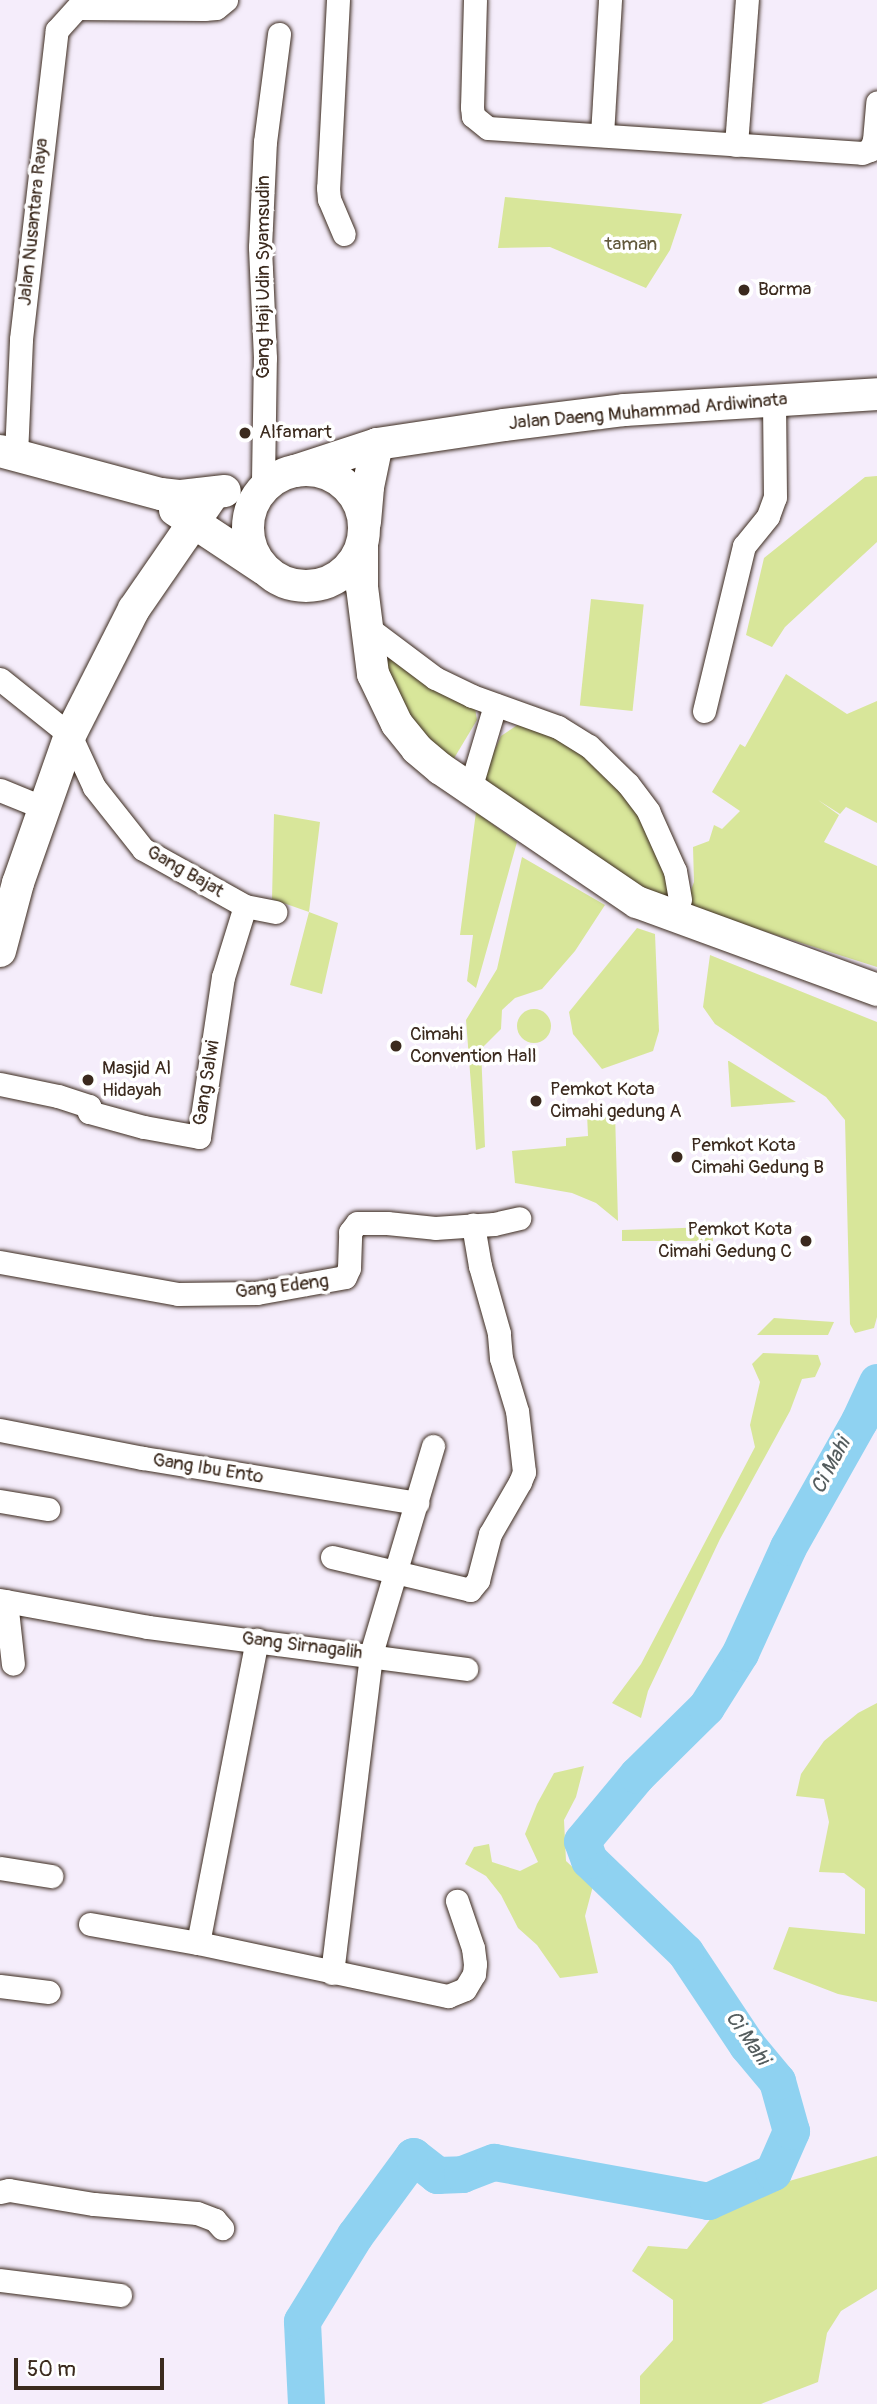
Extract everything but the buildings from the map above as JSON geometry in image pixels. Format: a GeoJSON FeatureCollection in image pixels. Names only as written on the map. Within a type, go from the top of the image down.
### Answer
{"type":"FeatureCollection","features":[{"type":"Feature","properties":{"kind":"main road","name":"Jalan Daeng Muhammad Ardiwinata"},"geometry":{"type":"LineString","coordinates":[[160,494],[181,496],[214,493],[377,444],[625,410],[877,394]]}},
{"type":"Feature","properties":{"kind":"main road"},"geometry":{"type":"LineString","coordinates":[[377,444],[368,487],[362,587],[373,674],[397,724],[417,749],[470,789],[649,908],[877,990]]}},
{"type":"Feature","properties":{"kind":"main road"},"geometry":{"type":"LineString","coordinates":[[8,453],[160,494],[191,521],[279,580],[350,612],[367,627]]}},
{"type":"Feature","properties":{"kind":"main road"},"geometry":{"type":"LineString","coordinates":[[265,569],[253,554],[248,536],[249,517],[256,499],[268,484],[281,475],[329,474],[344,483],[355,495],[363,511],[364,537],[349,567],[330,582],[313,587],[296,586]]}},
{"type":"Feature","properties":{"kind":"main road"},"geometry":{"type":"LineString","coordinates":[[0,951],[9,880],[44,808],[70,735],[134,609],[191,521],[214,493]]}},
{"type":"Feature","properties":{"kind":"street"},"geometry":{"type":"LineString","coordinates":[[73,3],[204,9],[216,8],[226,0]]}},
{"type":"Feature","properties":{"kind":"street"},"geometry":{"type":"LineString","coordinates":[[338,0],[328,188],[333,212],[344,234]]}},
{"type":"Feature","properties":{"kind":"street"},"geometry":{"type":"LineString","coordinates":[[475,0],[472,107],[478,121],[488,128],[862,153],[870,150],[874,140],[877,102]]}},
{"type":"Feature","properties":{"kind":"street"},"geometry":{"type":"LineString","coordinates":[[602,135],[610,0]]}},
{"type":"Feature","properties":{"kind":"street"},"geometry":{"type":"LineString","coordinates":[[736,145],[747,0]]}},
{"type":"Feature","properties":{"kind":"street","name":"Jalan Nusantara Raya"},"geometry":{"type":"LineString","coordinates":[[8,453],[57,30],[73,3]]}},
{"type":"Feature","properties":{"kind":"street","name":"Gang Haji Udin Syamsudin"},"geometry":{"type":"LineString","coordinates":[[279,34],[265,142],[260,247],[265,359],[281,475]]}},
{"type":"Feature","properties":{"kind":"street"},"geometry":{"type":"LineString","coordinates":[[704,711],[744,545],[768,516],[775,497],[774,400]]}},
{"type":"Feature","properties":{"kind":"street"},"geometry":{"type":"LineString","coordinates":[[367,627],[435,678],[568,733],[589,746],[628,784],[648,811],[675,871],[680,900]]}},
{"type":"Feature","properties":{"kind":"street"},"geometry":{"type":"LineString","coordinates":[[0,679],[70,735]]}},
{"type":"Feature","properties":{"kind":"street"},"geometry":{"type":"LineString","coordinates":[[470,789],[495,705]]}},
{"type":"Feature","properties":{"kind":"street","name":"Gang Bajat"},"geometry":{"type":"LineString","coordinates":[[70,735],[94,787],[132,838],[168,864],[245,906],[275,912]]}},
{"type":"Feature","properties":{"kind":"street"},"geometry":{"type":"LineString","coordinates":[[0,790],[44,808]]}},
{"type":"Feature","properties":{"kind":"street","name":"Gang Salwi"},"geometry":{"type":"LineString","coordinates":[[0,1084],[58,1096],[89,1106],[89,1112],[144,1127],[199,1137],[223,977],[245,906]]}},
{"type":"Feature","properties":{"kind":"street","name":"Gang Edeng"},"geometry":{"type":"LineString","coordinates":[[0,1262],[177,1294],[257,1293],[345,1277],[349,1268],[350,1232],[357,1223],[435,1228],[519,1218]]}},
{"type":"Feature","properties":{"kind":"street"},"geometry":{"type":"LineString","coordinates":[[332,1557],[466,1591],[473,1588],[490,1534],[524,1472],[517,1410],[501,1358],[499,1333],[480,1266],[473,1225]]}},
{"type":"Feature","properties":{"kind":"street","name":"Gang Ibu Ento"},"geometry":{"type":"LineString","coordinates":[[0,1430],[143,1458],[417,1503]]}},
{"type":"Feature","properties":{"kind":"street"},"geometry":{"type":"LineString","coordinates":[[433,1446],[371,1654],[466,1669]]}},
{"type":"Feature","properties":{"kind":"street"},"geometry":{"type":"LineString","coordinates":[[0,1501],[48,1509]]}},
{"type":"Feature","properties":{"kind":"street"},"geometry":{"type":"LineString","coordinates":[[3,1601],[13,1664]]}},
{"type":"Feature","properties":{"kind":"street","name":"Gang Sirnagalih"},"geometry":{"type":"LineString","coordinates":[[3,1601],[148,1627],[371,1654],[332,1973]]}},
{"type":"Feature","properties":{"kind":"street"},"geometry":{"type":"LineString","coordinates":[[198,1943],[257,1640]]}},
{"type":"Feature","properties":{"kind":"street"},"geometry":{"type":"LineString","coordinates":[[0,1868],[51,1876]]}},
{"type":"Feature","properties":{"kind":"street"},"geometry":{"type":"LineString","coordinates":[[90,1924],[198,1943],[448,1996],[465,1989],[474,1974],[475,1964],[473,1948],[457,1901]]}},
{"type":"Feature","properties":{"kind":"street"},"geometry":{"type":"LineString","coordinates":[[0,1986],[49,1992]]}},
{"type":"Feature","properties":{"kind":"street"},"geometry":{"type":"LineString","coordinates":[[0,2192],[9,2190],[94,2204],[197,2213],[215,2220],[222,2228]]}},
{"type":"Feature","properties":{"kind":"street"},"geometry":{"type":"LineString","coordinates":[[0,2280],[120,2295]]}},
{"type":"Feature","properties":{"kind":"green space","name":"taman"},"geometry":{"type":"Polygon","coordinates":[[[505,197],[682,214],[670,250],[646,288],[550,247],[498,248],[505,197]]]}},
{"type":"Feature","properties":{"kind":"green space"},"geometry":{"type":"Polygon","coordinates":[[[877,476],[877,542],[785,627],[772,647],[746,635],[764,558],[865,477],[877,476]]]}},
{"type":"Feature","properties":{"kind":"green space"},"geometry":{"type":"Polygon","coordinates":[[[591,599],[644,605],[633,711],[580,705],[591,599]]]}},
{"type":"Feature","properties":{"kind":"green space"},"geometry":{"type":"Polygon","coordinates":[[[393,656],[474,702],[477,720],[447,770],[370,662],[393,656]]]}},
{"type":"Feature","properties":{"kind":"green space"},"geometry":{"type":"Polygon","coordinates":[[[786,674],[847,714],[877,701],[877,823],[846,807],[840,814],[818,800],[839,815],[824,842],[877,866],[877,967],[685,906],[694,882],[693,847],[709,841],[714,825],[722,829],[740,811],[712,792],[740,744],[745,747],[786,674]]]}},
{"type":"Feature","properties":{"kind":"green space"},"geometry":{"type":"Polygon","coordinates":[[[522,722],[584,751],[636,805],[676,902],[628,884],[487,787],[485,771],[501,736],[522,722]]]}},
{"type":"Feature","properties":{"kind":"green space"},"geometry":{"type":"Polygon","coordinates":[[[476,812],[517,842],[476,988],[467,981],[473,935],[460,935],[476,812]]]}},
{"type":"Feature","properties":{"kind":"green space"},"geometry":{"type":"Polygon","coordinates":[[[274,814],[320,822],[309,912],[272,899],[274,814]]]}},
{"type":"Feature","properties":{"kind":"green space"},"geometry":{"type":"Polygon","coordinates":[[[522,857],[605,905],[575,951],[542,989],[515,998],[502,1010],[501,1029],[481,1049],[485,1147],[476,1150],[466,1020],[497,969],[522,857]]]}},
{"type":"Feature","properties":{"kind":"green space"},"geometry":{"type":"Polygon","coordinates":[[[309,912],[338,923],[322,994],[290,985],[309,912]]]}},
{"type":"Feature","properties":{"kind":"green space"},"geometry":{"type":"Polygon","coordinates":[[[637,928],[655,934],[659,1031],[653,1051],[602,1069],[573,1034],[569,1012],[637,928]]]}},
{"type":"Feature","properties":{"kind":"green space"},"geometry":{"type":"Polygon","coordinates":[[[710,955],[877,1022],[877,1317],[874,1328],[855,1333],[850,1324],[845,1120],[826,1097],[715,1024],[703,1007],[710,955]]]}},
{"type":"Feature","properties":{"kind":"green space"},"geometry":{"type":"Polygon","coordinates":[[[534,1009],[546,1014],[551,1026],[546,1038],[534,1043],[522,1038],[517,1026],[522,1014],[534,1009]]]}},
{"type":"Feature","properties":{"kind":"green space"},"geometry":{"type":"Polygon","coordinates":[[[729,1061],[796,1102],[731,1107],[729,1061]]]}},
{"type":"Feature","properties":{"kind":"green space"},"geometry":{"type":"Polygon","coordinates":[[[615,1112],[618,1221],[596,1203],[572,1193],[515,1183],[512,1151],[566,1146],[566,1138],[588,1136],[587,1114],[615,1112]]]}},
{"type":"Feature","properties":{"kind":"green space"},"geometry":{"type":"Polygon","coordinates":[[[712,1227],[713,1241],[622,1241],[622,1230],[712,1227]]]}},
{"type":"Feature","properties":{"kind":"green space"},"geometry":{"type":"Polygon","coordinates":[[[774,1318],[834,1322],[828,1335],[757,1335],[774,1318]]]}},
{"type":"Feature","properties":{"kind":"green space"},"geometry":{"type":"Polygon","coordinates":[[[763,1353],[818,1355],[821,1364],[815,1377],[802,1379],[790,1411],[720,1539],[648,1691],[641,1718],[612,1703],[641,1664],[755,1447],[750,1425],[760,1382],[752,1364],[763,1353]]]}},
{"type":"Feature","properties":{"kind":"green space"},"geometry":{"type":"Polygon","coordinates":[[[877,1703],[877,2002],[838,1994],[773,1969],[789,1927],[865,1934],[865,1889],[844,1873],[819,1872],[829,1822],[824,1799],[796,1796],[801,1774],[824,1741],[858,1713],[877,1703]]]}},
{"type":"Feature","properties":{"kind":"green space"},"geometry":{"type":"Polygon","coordinates":[[[584,1766],[576,1797],[564,1820],[566,1861],[593,1886],[585,1916],[598,1973],[560,1978],[537,1945],[518,1928],[501,1895],[486,1876],[465,1864],[474,1847],[489,1844],[492,1862],[520,1871],[538,1862],[525,1834],[537,1804],[554,1773],[584,1766]]]}},
{"type":"Feature","properties":{"kind":"green space"},"geometry":{"type":"Polygon","coordinates":[[[877,2156],[877,2289],[841,2311],[827,2333],[818,2382],[761,2404],[640,2404],[640,2376],[673,2340],[673,2300],[632,2271],[648,2246],[687,2249],[726,2199],[877,2156]]]}},
{"type":"Feature","properties":{"kind":"waterway","name":"Ci Mahi"},"geometry":{"type":"LineString","coordinates":[[306,2404],[302,2321],[355,2235],[413,2156],[437,2175],[462,2174],[494,2162],[708,2201],[773,2172],[791,2131],[777,2081],[747,2045],[685,1952],[589,1860],[582,1841],[637,1775],[706,1707],[740,1653],[788,1547],[859,1421],[877,1382]]}},
{"type":"Feature","properties":{"kind":"place","name":"Borma"},"geometry":{"type":"Point","coordinates":[744,290]}},
{"type":"Feature","properties":{"kind":"place","name":"Alfamart"},"geometry":{"type":"Point","coordinates":[245,433]}},
{"type":"Feature","properties":{"kind":"place","name":"Cimahi Convention Hall"},"geometry":{"type":"Point","coordinates":[396,1046]}},
{"type":"Feature","properties":{"kind":"place","name":"Masjid Al Hidayah"},"geometry":{"type":"Point","coordinates":[88,1080]}},
{"type":"Feature","properties":{"kind":"place","name":"Pemkot Kota Cimahi gedung A"},"geometry":{"type":"Point","coordinates":[536,1101]}},
{"type":"Feature","properties":{"kind":"place","name":"Pemkot Kota Cimahi Gedung B"},"geometry":{"type":"Point","coordinates":[677,1157]}},
{"type":"Feature","properties":{"kind":"place","name":"Pemkot Kota Cimahi Gedung C"},"geometry":{"type":"Point","coordinates":[806,1241]}}]}
